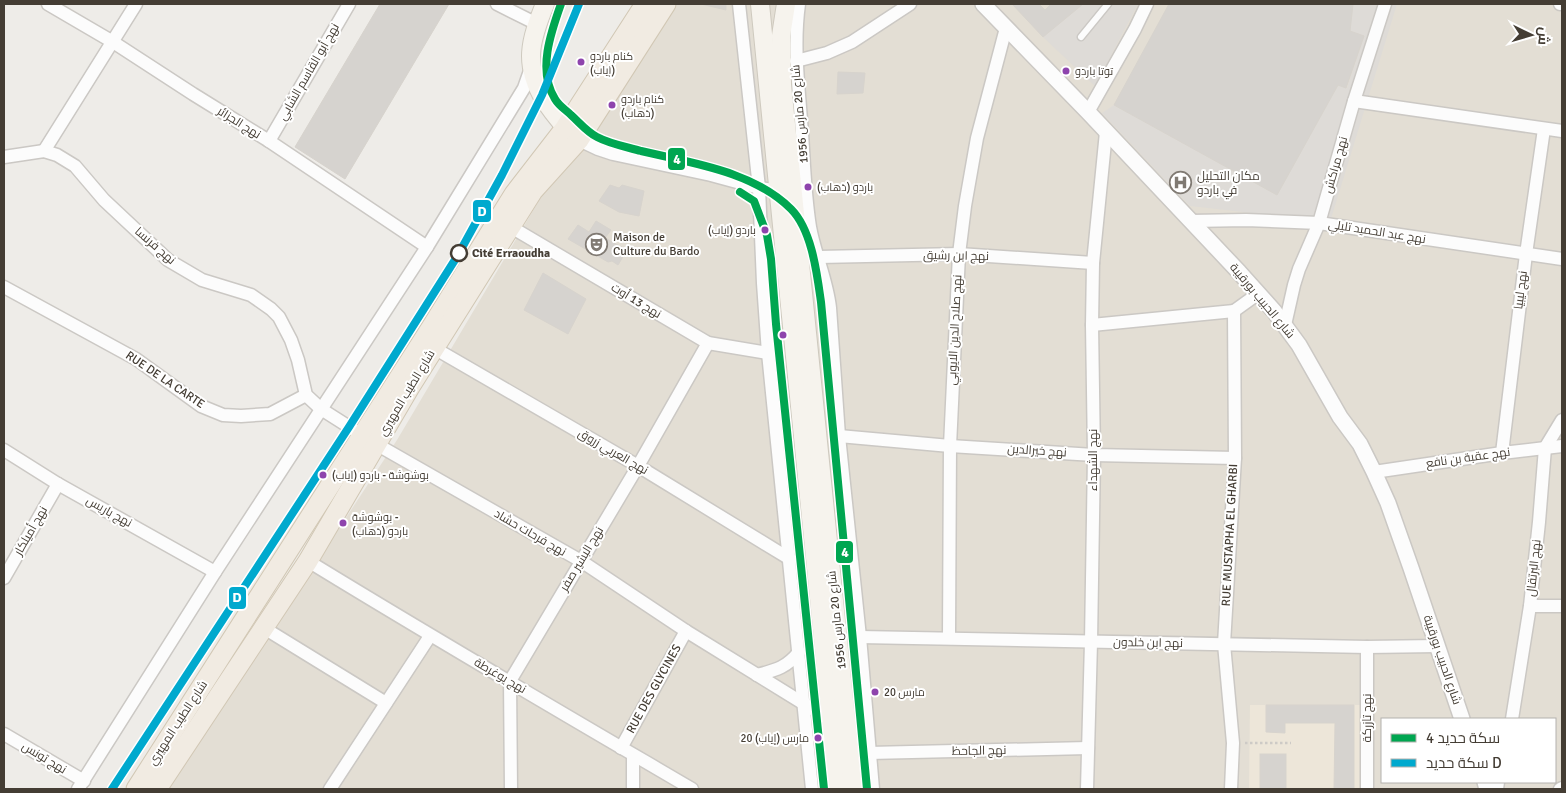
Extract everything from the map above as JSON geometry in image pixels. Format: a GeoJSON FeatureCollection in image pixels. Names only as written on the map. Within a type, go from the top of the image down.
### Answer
{"type":"FeatureCollection","features":[{"type":"Feature","properties":{"kind":"main road"},"geometry":{"type":"LineString","coordinates":[[544,4],[536,24],[531,47],[531,68],[537,86],[552,111],[572,134]]}},
{"type":"Feature","properties":{"kind":"main road","name":"شارع الطيب المهيري"},"geometry":{"type":"LineString","coordinates":[[157,789],[308,561],[369,440],[514,194],[572,134],[645,4]]}},
{"type":"Feature","properties":{"kind":"main road","name":"شارع الطيب المهيري"},"geometry":{"type":"LineString","coordinates":[[136,789],[369,440],[434,348],[533,191],[666,4]]}},
{"type":"Feature","properties":{"kind":"main road"},"geometry":{"type":"LineString","coordinates":[[760,4],[776,172],[786,192]]}},
{"type":"Feature","properties":{"kind":"main road","name":"شارع 20 مارس 1956"},"geometry":{"type":"LineString","coordinates":[[786,4],[780,54],[786,192],[838,789]]}},
{"type":"Feature","properties":{"kind":"main road","name":"شارع 20 مارس 1956"},"geometry":{"type":"LineString","coordinates":[[786,192],[848,730],[853,789]]}},
{"type":"Feature","properties":{"kind":"street","name":"نهج الجزائر"},"geometry":{"type":"LineString","coordinates":[[48,4],[113,42],[192,94],[269,141],[427,247]]}},
{"type":"Feature","properties":{"kind":"street"},"geometry":{"type":"LineString","coordinates":[[4,157],[44,151],[136,4]]}},
{"type":"Feature","properties":{"kind":"street","name":"نهج أبو القاسم الشابي"},"geometry":{"type":"LineString","coordinates":[[269,141],[348,4]]}},
{"type":"Feature","properties":{"kind":"street"},"geometry":{"type":"LineString","coordinates":[[497,4],[536,24]]}},
{"type":"Feature","properties":{"kind":"street"},"geometry":{"type":"LineString","coordinates":[[740,4],[759,188],[768,353],[812,789]]}},
{"type":"Feature","properties":{"kind":"street","name":"شارع 20 مارس 1956"},"geometry":{"type":"LineString","coordinates":[[799,4],[796,27],[796,61],[809,220],[829,300],[839,436],[860,637],[873,789]]}},
{"type":"Feature","properties":{"kind":"street"},"geometry":{"type":"LineString","coordinates":[[796,61],[827,53],[852,42],[910,4]]}},
{"type":"Feature","properties":{"kind":"street","name":"شارع الحبيب بورقيبة"},"geometry":{"type":"LineString","coordinates":[[983,4],[1088,112],[1258,293],[1299,345],[1340,417],[1360,444],[1374,472],[1405,550],[1462,718]]}},
{"type":"Feature","properties":{"kind":"street"},"geometry":{"type":"LineString","coordinates":[[1088,112],[1147,4]]}},
{"type":"Feature","properties":{"kind":"street","name":"نهج مراكش"},"geometry":{"type":"LineString","coordinates":[[1285,325],[1299,269],[1320,223],[1354,101],[1385,4]]}},
{"type":"Feature","properties":{"kind":"street","name":"نهج صلاح الدين الايوبي"},"geometry":{"type":"LineString","coordinates":[[948,637],[950,446],[959,254],[977,138],[1006,28]]}},
{"type":"Feature","properties":{"kind":"street"},"geometry":{"type":"LineString","coordinates":[[81,785],[215,572],[427,247],[524,88],[531,68]]}},
{"type":"Feature","properties":{"kind":"street"},"geometry":{"type":"LineString","coordinates":[[1354,101],[1562,131]]}},
{"type":"Feature","properties":{"kind":"street","name":"نهج ليبيا"},"geometry":{"type":"LineString","coordinates":[[1502,453],[1526,254],[1544,129]]}},
{"type":"Feature","properties":{"kind":"street","name":"نهج الشهداء"},"geometry":{"type":"LineString","coordinates":[[1087,789],[1094,454],[1093,263],[1106,132]]}},
{"type":"Feature","properties":{"kind":"street"},"geometry":{"type":"LineString","coordinates":[[572,134],[598,149],[613,154],[712,175],[759,188],[786,192]]}},
{"type":"Feature","properties":{"kind":"street","name":"نهج فرنسا"},"geometry":{"type":"LineString","coordinates":[[44,151],[75,166],[104,200],[168,260],[202,280],[250,295],[271,309],[282,322],[291,340],[306,395]]}},
{"type":"Feature","properties":{"kind":"street","name":"نهج عبد الحميد تليلي"},"geometry":{"type":"LineString","coordinates":[[1191,221],[1246,220],[1320,223],[1562,259]]}},
{"type":"Feature","properties":{"kind":"street","name":"نهج 13 أوت"},"geometry":{"type":"LineString","coordinates":[[512,227],[708,343],[768,353]]}},
{"type":"Feature","properties":{"kind":"street","name":"نهج ابن رشيق"},"geometry":{"type":"LineString","coordinates":[[819,257],[959,254],[1093,263]]}},
{"type":"Feature","properties":{"kind":"street","name":"RUE DE LA CARTE"},"geometry":{"type":"LineString","coordinates":[[4,287],[136,359],[201,406],[224,415],[270,414],[306,395]]}},
{"type":"Feature","properties":{"kind":"street"},"geometry":{"type":"LineString","coordinates":[[1092,325],[1234,311],[1258,293]]}},
{"type":"Feature","properties":{"kind":"street","name":"RUE MUSTAPHA EL GHARBI"},"geometry":{"type":"LineString","coordinates":[[1231,789],[1233,743],[1224,644],[1235,458],[1234,311]]}},
{"type":"Feature","properties":{"kind":"street","name":"نهج البشير صفر"},"geometry":{"type":"LineString","coordinates":[[510,681],[638,466],[708,343]]}},
{"type":"Feature","properties":{"kind":"street","name":"نهج العربي زروق"},"geometry":{"type":"LineString","coordinates":[[434,348],[638,466],[790,559]]}},
{"type":"Feature","properties":{"kind":"street"},"geometry":{"type":"LineString","coordinates":[[306,395],[321,409]]}},
{"type":"Feature","properties":{"kind":"street","name":"نهج فرحات حشاد"},"geometry":{"type":"LineString","coordinates":[[321,409],[369,440],[581,561],[686,631],[848,730]]}},
{"type":"Feature","properties":{"kind":"street","name":"نهج البرتقال"},"geometry":{"type":"LineString","coordinates":[[1512,718],[1530,606],[1545,448],[1562,420]]}},
{"type":"Feature","properties":{"kind":"street","name":"نهج خيرالدين"},"geometry":{"type":"LineString","coordinates":[[839,436],[950,446],[1094,454],[1235,458]]}},
{"type":"Feature","properties":{"kind":"street","name":"نهج عقبة بن نافع"},"geometry":{"type":"LineString","coordinates":[[1374,472],[1562,446]]}},
{"type":"Feature","properties":{"kind":"street","name":"نهج باريس"},"geometry":{"type":"LineString","coordinates":[[4,450],[58,484],[215,572]]}},
{"type":"Feature","properties":{"kind":"street","name":"نهج أميلكار"},"geometry":{"type":"LineString","coordinates":[[4,578],[58,484]]}},
{"type":"Feature","properties":{"kind":"street","name":"نهج يوغرطة"},"geometry":{"type":"LineString","coordinates":[[308,561],[430,636],[692,789]]}},
{"type":"Feature","properties":{"kind":"street"},"geometry":{"type":"LineString","coordinates":[[1530,606],[1562,606]]}},
{"type":"Feature","properties":{"kind":"street"},"geometry":{"type":"LineString","coordinates":[[264,628],[386,703]]}},
{"type":"Feature","properties":{"kind":"street","name":"RUE DES GLYCINES"},"geometry":{"type":"LineString","coordinates":[[622,748],[686,631]]}},
{"type":"Feature","properties":{"kind":"street"},"geometry":{"type":"LineString","coordinates":[[330,789],[430,636]]}},
{"type":"Feature","properties":{"kind":"street","name":"نهج ابن خلدون"},"geometry":{"type":"LineString","coordinates":[[860,637],[948,637],[1091,642],[1367,647],[1437,646]]}},
{"type":"Feature","properties":{"kind":"street","name":"نهج تازركة"},"geometry":{"type":"LineString","coordinates":[[1367,647],[1367,789]]}},
{"type":"Feature","properties":{"kind":"street"},"geometry":{"type":"LineString","coordinates":[[757,675],[779,669],[790,662],[799,652]]}},
{"type":"Feature","properties":{"kind":"street"},"geometry":{"type":"LineString","coordinates":[[510,681],[511,789]]}},
{"type":"Feature","properties":{"kind":"street","name":"نهج تونس"},"geometry":{"type":"LineString","coordinates":[[4,734],[81,785]]}},
{"type":"Feature","properties":{"kind":"street","name":"نهج الجاحظ"},"geometry":{"type":"LineString","coordinates":[[869,753],[1088,748]]}},
{"type":"Feature","properties":{"kind":"street"},"geometry":{"type":"LineString","coordinates":[[633,754],[633,789]]}},
{"type":"Feature","properties":{"kind":"lane"},"geometry":{"type":"LineString","coordinates":[[1081,37],[1108,4]]}},
{"type":"Feature","properties":{"kind":"path"},"geometry":{"type":"LineString","coordinates":[[1233,743],[1291,744]]}},
{"type":"Feature","properties":{"kind":"shaded area"},"geometry":{"type":"Polygon","coordinates":[[[666,4],[1562,4],[1562,789],[168,789],[397,440],[579,133],[666,4]]]}},
{"type":"Feature","properties":{"kind":"shaded area"},"geometry":{"type":"Polygon","coordinates":[[[1083,4],[1138,4],[1095,86],[1043,37],[1083,4]]]}},
{"type":"Feature","properties":{"kind":"shaded area"},"geometry":{"type":"Polygon","coordinates":[[[1353,4],[1397,4],[1330,222],[1190,206],[1102,113],[1114,105],[1277,195],[1338,85],[1347,88],[1364,36],[1350,31],[1353,4]]]}},
{"type":"Feature","properties":{"kind":"shaded area"},"geometry":{"type":"Polygon","coordinates":[[[1250,705],[1361,705],[1361,789],[1249,789],[1250,705]]]}},
{"type":"Feature","properties":{"kind":"building"},"geometry":{"type":"Polygon","coordinates":[[[380,4],[449,4],[345,179],[295,147],[380,4]]]}},
{"type":"Feature","properties":{"kind":"building"},"geometry":{"type":"Polygon","coordinates":[[[701,4],[726,4],[726,10],[701,4]]]}},
{"type":"Feature","properties":{"kind":"building"},"geometry":{"type":"Polygon","coordinates":[[[1012,4],[1039,4],[1045,10],[1051,4],[1083,4],[1043,37],[1012,4]]]}},
{"type":"Feature","properties":{"kind":"building"},"geometry":{"type":"Polygon","coordinates":[[[1169,4],[1353,4],[1350,31],[1364,36],[1346,88],[1338,85],[1277,195],[1114,105],[1169,4]]]}},
{"type":"Feature","properties":{"kind":"building"},"geometry":{"type":"Polygon","coordinates":[[[838,72],[865,73],[863,93],[837,94],[838,72]]]}},
{"type":"Feature","properties":{"kind":"building"},"geometry":{"type":"Polygon","coordinates":[[[610,185],[619,188],[622,185],[644,191],[639,216],[619,212],[599,201],[610,185]]]}},
{"type":"Feature","properties":{"kind":"building","name":"Maison de Culture du Bardo"},"geometry":{"type":"Polygon","coordinates":[[[596,221],[611,230],[605,238],[627,250],[618,265],[612,261],[608,262],[568,239],[578,225],[589,232],[596,221]]]}},
{"type":"Feature","properties":{"kind":"building"},"geometry":{"type":"Polygon","coordinates":[[[543,273],[586,299],[568,334],[524,310],[543,273]]]}},
{"type":"Feature","properties":{"kind":"building"},"geometry":{"type":"Polygon","coordinates":[[[1266,705],[1354,705],[1354,789],[1334,789],[1335,723],[1285,723],[1285,733],[1266,732],[1266,705]]]}},
{"type":"Feature","properties":{"kind":"building"},"geometry":{"type":"Polygon","coordinates":[[[1260,754],[1286,754],[1286,789],[1260,789],[1260,754]]]}},
{"type":"Feature","properties":{"kind":"rail line","name":"4"},"geometry":{"type":"LineString","coordinates":[[561,4],[553,27],[546,64],[550,88],[561,106],[590,133],[602,139],[641,151],[720,170],[759,186],[776,196],[791,209],[804,228],[809,240],[821,302],[867,789]]}},
{"type":"Feature","properties":{"kind":"rail line","name":"D"},"geometry":{"type":"LineString","coordinates":[[112,789],[349,427],[458,255],[502,175],[542,95],[579,4]]}},
{"type":"Feature","properties":{"kind":"rail line","name":"4"},"geometry":{"type":"LineString","coordinates":[[740,192],[754,201],[767,235],[771,259],[824,789]]}},
{"type":"Feature","properties":{"kind":"place","name":"كنام باردو (إياب)"},"geometry":{"type":"Point","coordinates":[581,62]}},
{"type":"Feature","properties":{"kind":"place","name":"توتا باردو"},"geometry":{"type":"Point","coordinates":[1066,71]}},
{"type":"Feature","properties":{"kind":"place","name":"كنام باردو (ذهاب)"},"geometry":{"type":"Point","coordinates":[612,105]}},
{"type":"Feature","properties":{"kind":"place","name":"مكان التحليل في باردو"},"geometry":{"type":"Point","coordinates":[1181,183]}},
{"type":"Feature","properties":{"kind":"place","name":"باردو (ذهاب)"},"geometry":{"type":"Point","coordinates":[808,187]}},
{"type":"Feature","properties":{"kind":"place","name":"باردو (إياب)"},"geometry":{"type":"Point","coordinates":[765,230]}},
{"type":"Feature","properties":{"kind":"place","name":"Maison de Culture du Bardo"},"geometry":{"type":"Point","coordinates":[597,244]}},
{"type":"Feature","properties":{"kind":"place","name":"Cité Erraoudha"},"geometry":{"type":"Point","coordinates":[459,253]}},
{"type":"Feature","properties":{"kind":"place","name":"بوشوشة - باردو (إياب)"},"geometry":{"type":"Point","coordinates":[323,475]}},
{"type":"Feature","properties":{"kind":"place","name":"بوشوشة - باردو (ذهاب)"},"geometry":{"type":"Point","coordinates":[343,523]}},
{"type":"Feature","properties":{"kind":"place","name":"20 مارس"},"geometry":{"type":"Point","coordinates":[875,692]}},
{"type":"Feature","properties":{"kind":"place","name":"20 مارس (إياب)"},"geometry":{"type":"Point","coordinates":[818,738]}}]}
